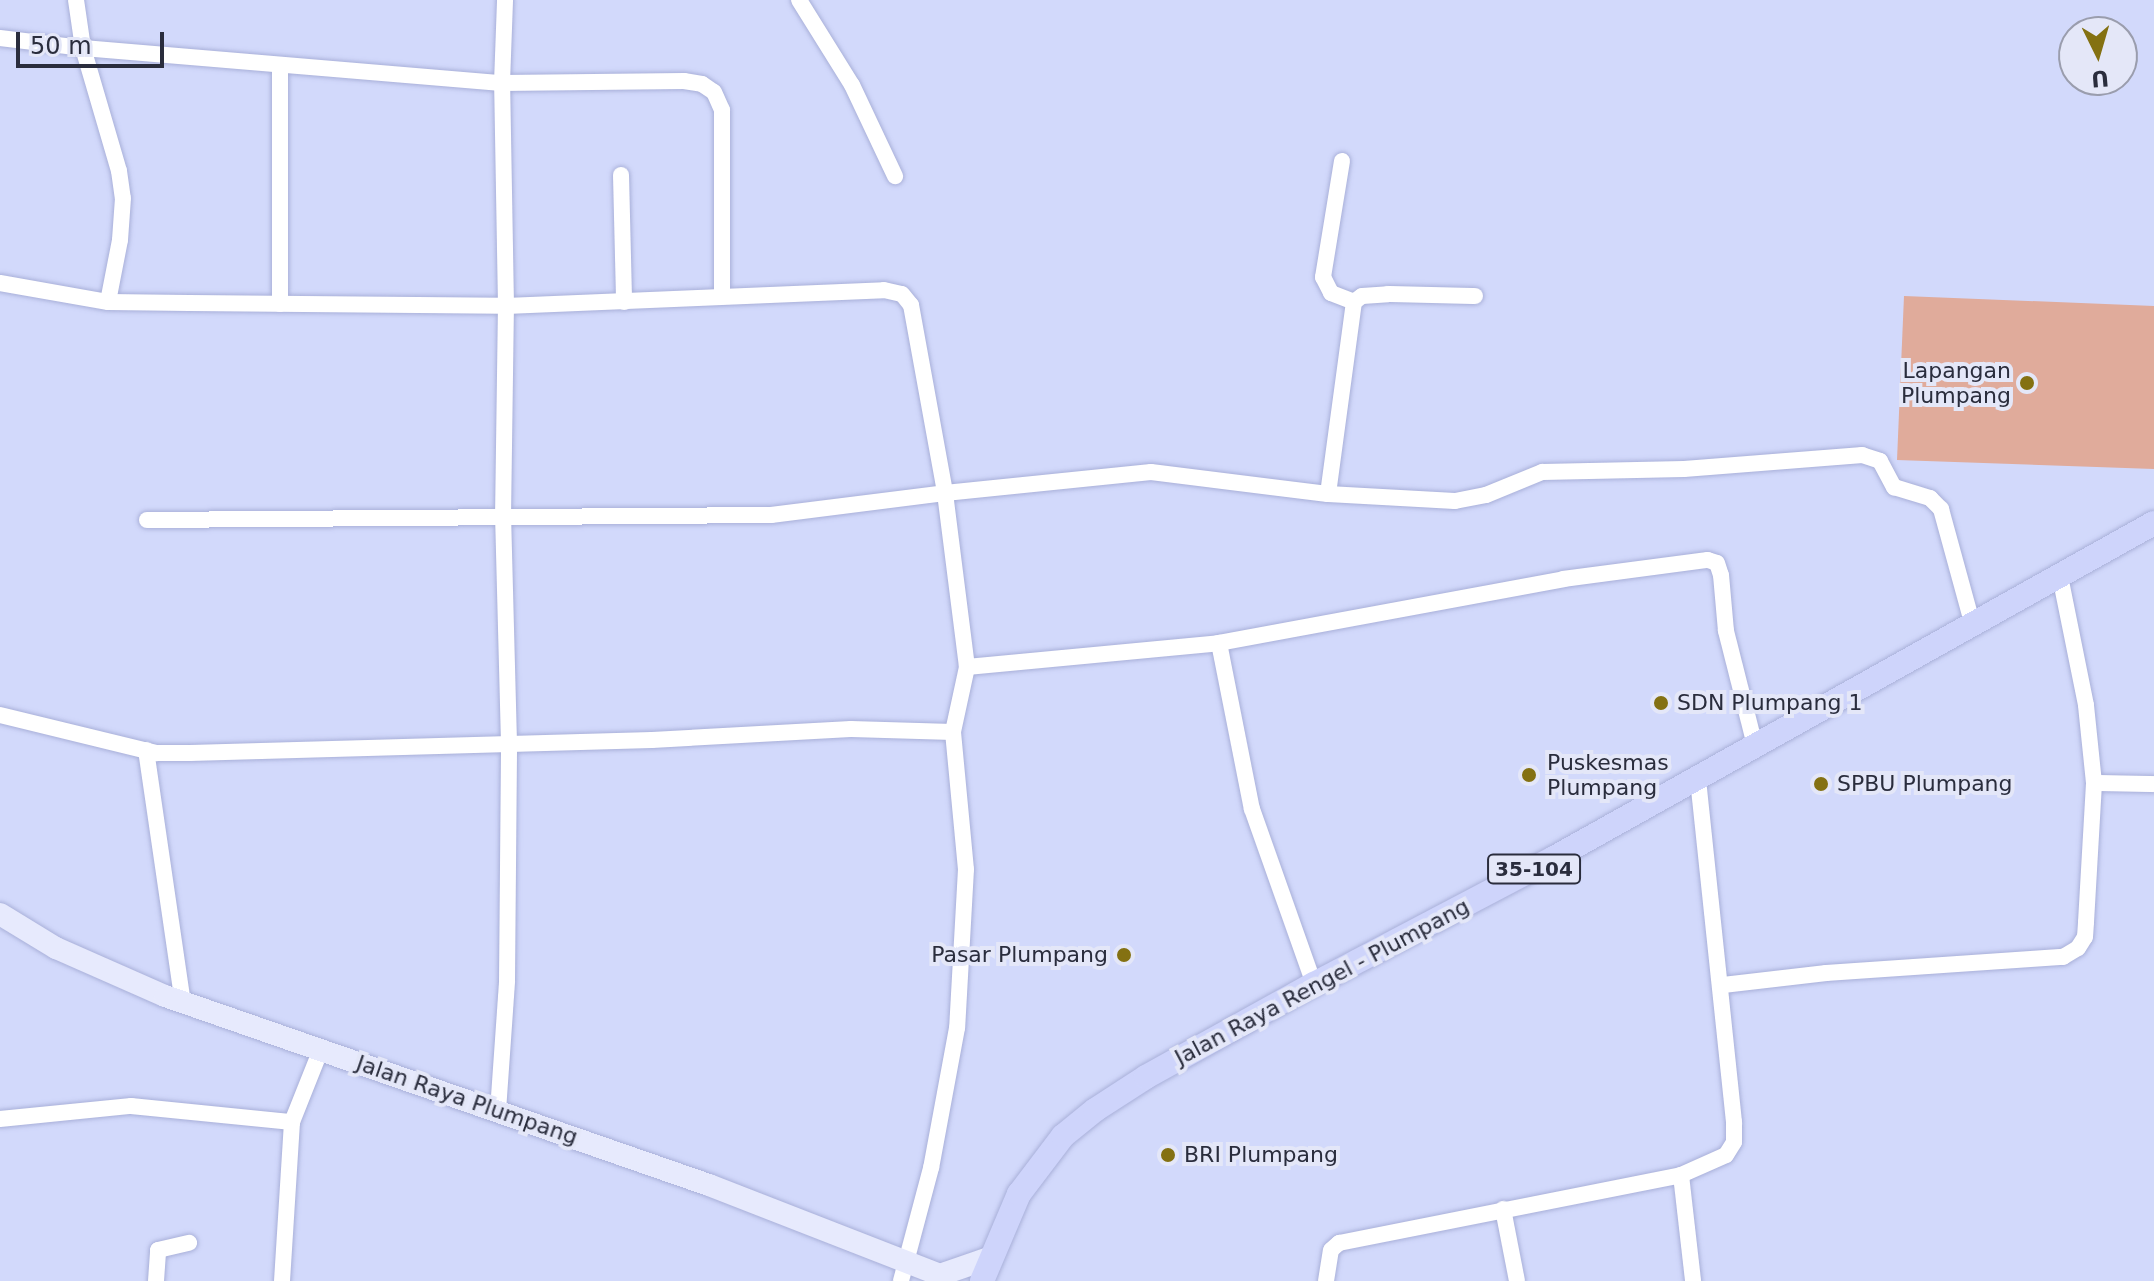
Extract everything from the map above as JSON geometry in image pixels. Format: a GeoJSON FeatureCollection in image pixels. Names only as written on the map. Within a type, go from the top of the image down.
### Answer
{"type":"FeatureCollection","features":[{"type":"Feature","properties":{"kind":"main road","name":"Jalan Raya Rengel - Plumpang"},"geometry":{"type":"LineString","coordinates":[[985,1270],[1019,1194],[1042,1161],[1063,1136],[1095,1110],[1146,1077],[1314,984],[1554,858],[2154,523]]}},
{"type":"Feature","properties":{"kind":"street"},"geometry":{"type":"LineString","coordinates":[[76,0],[83,48],[119,171],[123,198],[120,240],[108,302]]}},
{"type":"Feature","properties":{"kind":"street"},"geometry":{"type":"LineString","coordinates":[[498,1111],[507,981],[509,743],[503,518],[506,306],[502,83],[505,0]]}},
{"type":"Feature","properties":{"kind":"street"},"geometry":{"type":"LineString","coordinates":[[799,0],[852,85],[895,176]]}},
{"type":"Feature","properties":{"kind":"street"},"geometry":{"type":"LineString","coordinates":[[0,38],[83,48],[502,83],[684,81],[702,84],[714,92],[722,110],[722,296]]}},
{"type":"Feature","properties":{"kind":"street"},"geometry":{"type":"LineString","coordinates":[[280,65],[280,304]]}},
{"type":"Feature","properties":{"kind":"street"},"geometry":{"type":"LineString","coordinates":[[1342,161],[1323,277],[1331,293],[1354,302]]}},
{"type":"Feature","properties":{"kind":"street"},"geometry":{"type":"LineString","coordinates":[[621,175],[624,302]]}},
{"type":"Feature","properties":{"kind":"street"},"geometry":{"type":"LineString","coordinates":[[0,283],[108,302],[506,306],[884,290],[902,294],[911,305],[945,493],[967,667],[953,732],[966,869],[957,1028],[931,1168],[904,1272]]}},
{"type":"Feature","properties":{"kind":"street"},"geometry":{"type":"LineString","coordinates":[[1328,494],[1354,302],[1362,296],[1388,294],[1475,296]]}},
{"type":"Feature","properties":{"kind":"street"},"geometry":{"type":"LineString","coordinates":[[147,520],[771,515],[1151,472],[1328,494],[1455,501],[1486,495],[1542,472],[1684,469],[1874,457],[1894,487],[1930,498],[1941,509],[1973,626]]}},
{"type":"Feature","properties":{"kind":"street"},"geometry":{"type":"LineString","coordinates":[[967,667],[1219,643],[1563,579],[1708,560],[1717,563],[1721,575],[1726,631],[1755,746]]}},
{"type":"Feature","properties":{"kind":"street"},"geometry":{"type":"LineString","coordinates":[[1723,985],[1826,973],[2063,957],[2078,948],[2085,937],[2094,783],[2086,705],[2060,576]]}},
{"type":"Feature","properties":{"kind":"street"},"geometry":{"type":"LineString","coordinates":[[1219,643],[1252,809],[1314,984]]}},
{"type":"Feature","properties":{"kind":"street"},"geometry":{"type":"LineString","coordinates":[[0,715],[146,750],[190,753],[851,729],[953,732]]}},
{"type":"Feature","properties":{"kind":"street"},"geometry":{"type":"LineString","coordinates":[[146,750],[183,1003]]}},
{"type":"Feature","properties":{"kind":"street"},"geometry":{"type":"LineString","coordinates":[[1326,1281],[1331,1250],[1339,1243],[1681,1175],[1726,1155],[1734,1142],[1723,985],[1698,777]]}},
{"type":"Feature","properties":{"kind":"street"},"geometry":{"type":"LineString","coordinates":[[2094,783],[2154,784]]}},
{"type":"Feature","properties":{"kind":"street","name":"Jalan Raya Plumpang"},"geometry":{"type":"LineString","coordinates":[[0,914],[56,948],[110,975],[709,1185],[904,1272],[941,1278],[985,1270]]}},
{"type":"Feature","properties":{"kind":"street"},"geometry":{"type":"LineString","coordinates":[[282,1281],[292,1122],[321,1049]]}},
{"type":"Feature","properties":{"kind":"street"},"geometry":{"type":"LineString","coordinates":[[0,1119],[131,1106],[292,1122]]}},
{"type":"Feature","properties":{"kind":"street"},"geometry":{"type":"LineString","coordinates":[[1681,1175],[1693,1281]]}},
{"type":"Feature","properties":{"kind":"street"},"geometry":{"type":"LineString","coordinates":[[1503,1209],[1517,1281]]}},
{"type":"Feature","properties":{"kind":"street"},"geometry":{"type":"LineString","coordinates":[[156,1281],[158,1250],[189,1243]]}},
{"type":"Feature","properties":{"kind":"shaded area","name":"Lapangan Plumpang"},"geometry":{"type":"Polygon","coordinates":[[[1904,296],[2154,306],[2154,469],[1897,460],[1904,296]]]}},
{"type":"Feature","properties":{"kind":"place","name":"Lapangan Plumpang"},"geometry":{"type":"Point","coordinates":[2027,383]}},
{"type":"Feature","properties":{"kind":"place","name":"SDN Plumpang 1"},"geometry":{"type":"Point","coordinates":[1661,703]}},
{"type":"Feature","properties":{"kind":"place","name":"Puskesmas Plumpang"},"geometry":{"type":"Point","coordinates":[1529,775]}},
{"type":"Feature","properties":{"kind":"place","name":"SPBU Plumpang"},"geometry":{"type":"Point","coordinates":[1821,784]}},
{"type":"Feature","properties":{"kind":"place","name":"Pasar Plumpang"},"geometry":{"type":"Point","coordinates":[1124,955]}},
{"type":"Feature","properties":{"kind":"place","name":"BRI Plumpang"},"geometry":{"type":"Point","coordinates":[1168,1155]}}]}
